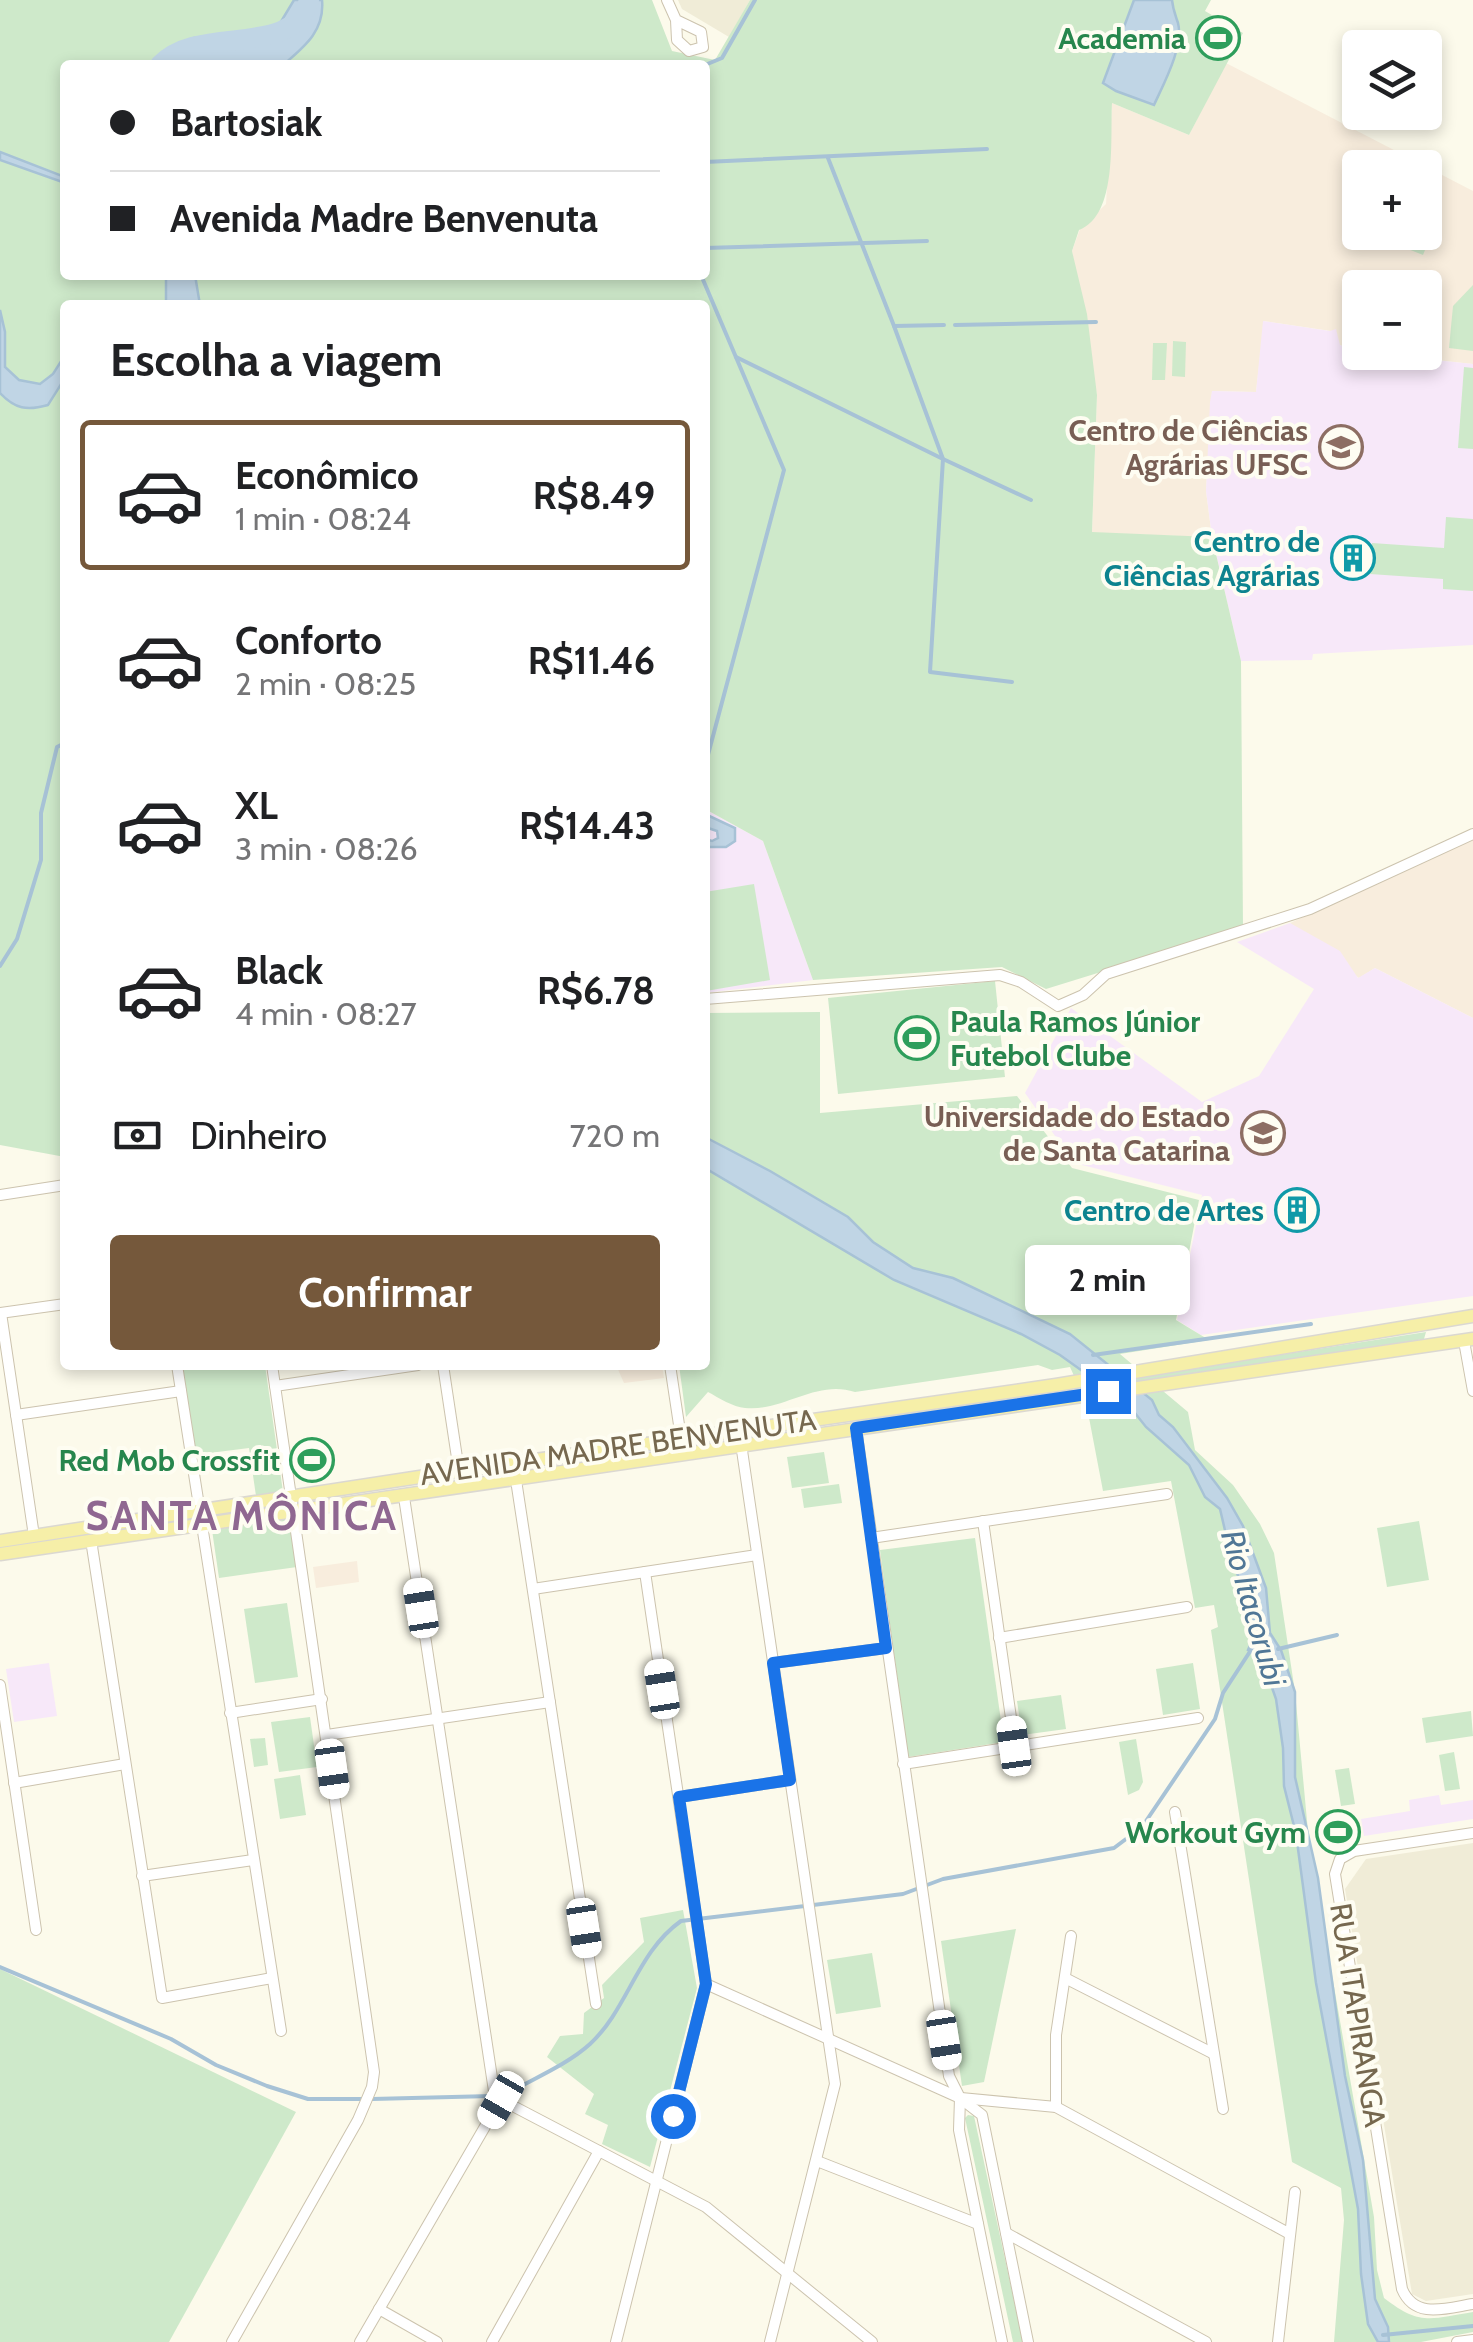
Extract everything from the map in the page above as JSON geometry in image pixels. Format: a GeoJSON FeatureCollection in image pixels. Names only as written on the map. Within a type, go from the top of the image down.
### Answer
{"type":"FeatureCollection","features":[{"type":"Feature","properties":{"kind":"main road","name":"AVENIDA MADRE BENVENUTA"},"geometry":{"type":"LineString","coordinates":[[0,1554],[91,1540],[292,1496],[1056,1385],[1473,1316]]}},
{"type":"Feature","properties":{"kind":"main road"},"geometry":{"type":"LineString","coordinates":[[1423,1347],[1429,1323]]}},
{"type":"Feature","properties":{"kind":"main road"},"geometry":{"type":"LineString","coordinates":[[1469,1340],[1473,1328]]}},
{"type":"Feature","properties":{"kind":"main road","name":"AVENIDA MADRE BENVENUTA"},"geometry":{"type":"LineString","coordinates":[[0,1541],[200,1517],[294,1512],[404,1497],[1469,1340]]}},
{"type":"Feature","properties":{"kind":"main road"},"geometry":{"type":"LineString","coordinates":[[854,1412],[856,1428]]}},
{"type":"Feature","properties":{"kind":"street"},"geometry":{"type":"LineString","coordinates":[[667,0],[676,20]]}},
{"type":"Feature","properties":{"kind":"street"},"geometry":{"type":"LineString","coordinates":[[710,999],[1000,975],[1021,982],[1058,1006],[1083,995],[1106,974],[1310,909],[1473,834]]}},
{"type":"Feature","properties":{"kind":"street"},"geometry":{"type":"LineString","coordinates":[[0,1195],[60,1187]]}},
{"type":"Feature","properties":{"kind":"street"},"geometry":{"type":"LineString","coordinates":[[34,1536],[0,1313],[60,1305]]}},
{"type":"Feature","properties":{"kind":"street"},"geometry":{"type":"LineString","coordinates":[[1469,1340],[1473,1391]]}},
{"type":"Feature","properties":{"kind":"street"},"geometry":{"type":"LineString","coordinates":[[178,1370],[282,2031]]}},
{"type":"Feature","properties":{"kind":"street"},"geometry":{"type":"LineString","coordinates":[[232,2342],[358,2120],[374,2072],[273,1370]]}},
{"type":"Feature","properties":{"kind":"street"},"geometry":{"type":"LineString","coordinates":[[275,1386],[384,1370]]}},
{"type":"Feature","properties":{"kind":"street"},"geometry":{"type":"LineString","coordinates":[[444,1370],[459,1470]]}},
{"type":"Feature","properties":{"kind":"street"},"geometry":{"type":"LineString","coordinates":[[671,1370],[681,1438]]}},
{"type":"Feature","properties":{"kind":"street"},"geometry":{"type":"LineString","coordinates":[[16,1416],[181,1391]]}},
{"type":"Feature","properties":{"kind":"street"},"geometry":{"type":"LineString","coordinates":[[856,1428],[949,2076],[960,2098],[959,2130],[1002,2342]]}},
{"type":"Feature","properties":{"kind":"street"},"geometry":{"type":"LineString","coordinates":[[738,1430],[834,2092],[770,2342]]}},
{"type":"Feature","properties":{"kind":"street"},"geometry":{"type":"LineString","coordinates":[[516,1480],[596,2004]]}},
{"type":"Feature","properties":{"kind":"street"},"geometry":{"type":"LineString","coordinates":[[871,1538],[1167,1494]]}},
{"type":"Feature","properties":{"kind":"street"},"geometry":{"type":"LineString","coordinates":[[360,2342],[498,2096],[404,1497]]}},
{"type":"Feature","properties":{"kind":"street"},"geometry":{"type":"LineString","coordinates":[[983,1521],[1014,1746]]}},
{"type":"Feature","properties":{"kind":"street"},"geometry":{"type":"LineString","coordinates":[[91,1540],[162,1998],[272,1978]]}},
{"type":"Feature","properties":{"kind":"street"},"geometry":{"type":"LineString","coordinates":[[532,1589],[757,1555]]}},
{"type":"Feature","properties":{"kind":"street"},"geometry":{"type":"LineString","coordinates":[[616,2342],[706,1984],[645,1572]]}},
{"type":"Feature","properties":{"kind":"street"},"geometry":{"type":"LineString","coordinates":[[1000,1638],[1187,1607]]}},
{"type":"Feature","properties":{"kind":"street"},"geometry":{"type":"LineString","coordinates":[[773,1663],[886,1648]]}},
{"type":"Feature","properties":{"kind":"street"},"geometry":{"type":"LineString","coordinates":[[0,1685],[36,1930]]}},
{"type":"Feature","properties":{"kind":"street"},"geometry":{"type":"LineString","coordinates":[[230,1713],[322,1699]]}},
{"type":"Feature","properties":{"kind":"street"},"geometry":{"type":"LineString","coordinates":[[327,1736],[550,1702]]}},
{"type":"Feature","properties":{"kind":"street"},"geometry":{"type":"LineString","coordinates":[[902,1764],[1198,1718]]}},
{"type":"Feature","properties":{"kind":"street"},"geometry":{"type":"LineString","coordinates":[[14,1782],[125,1764]]}},
{"type":"Feature","properties":{"kind":"street"},"geometry":{"type":"LineString","coordinates":[[679,1797],[790,1780]]}},
{"type":"Feature","properties":{"kind":"street"},"geometry":{"type":"LineString","coordinates":[[1175,1812],[1223,2108]]}},
{"type":"Feature","properties":{"kind":"street","name":"RUA ITAPIRANGA"},"geometry":{"type":"LineString","coordinates":[[1473,1832],[1354,1851],[1340,1859],[1335,1874],[1402,2289],[1412,2304],[1429,2310],[1473,2304]]}},
{"type":"Feature","properties":{"kind":"street"},"geometry":{"type":"LineString","coordinates":[[142,1876],[253,1860]]}},
{"type":"Feature","properties":{"kind":"street"},"geometry":{"type":"LineString","coordinates":[[1056,2107],[1056,2035],[1071,1936]]}},
{"type":"Feature","properties":{"kind":"street"},"geometry":{"type":"LineString","coordinates":[[1065,1978],[1214,2054]]}},
{"type":"Feature","properties":{"kind":"street"},"geometry":{"type":"LineString","coordinates":[[706,1984],[960,2098],[982,2114],[1028,2342]]}},
{"type":"Feature","properties":{"kind":"street"},"geometry":{"type":"LineString","coordinates":[[498,2096],[706,2207],[872,2342]]}},
{"type":"Feature","properties":{"kind":"street"},"geometry":{"type":"LineString","coordinates":[[960,2098],[1056,2107],[1290,2234]]}},
{"type":"Feature","properties":{"kind":"street"},"geometry":{"type":"LineString","coordinates":[[492,2342],[599,2151]]}},
{"type":"Feature","properties":{"kind":"street"},"geometry":{"type":"LineString","coordinates":[[817,2161],[978,2224]]}},
{"type":"Feature","properties":{"kind":"street"},"geometry":{"type":"LineString","coordinates":[[1278,2342],[1295,2192]]}},
{"type":"Feature","properties":{"kind":"street"},"geometry":{"type":"LineString","coordinates":[[1006,2233],[1206,2342]]}},
{"type":"Feature","properties":{"kind":"street"},"geometry":{"type":"LineString","coordinates":[[379,2309],[437,2342]]}},
{"type":"Feature","properties":{"kind":"street"},"geometry":{"type":"LineString","coordinates":[[1457,2342],[1473,2340]]}},
{"type":"Feature","properties":{"kind":"shaded area"},"geometry":{"type":"Polygon","coordinates":[[[678,0],[750,0],[729,37],[682,9],[678,0]]]}},
{"type":"Feature","properties":{"kind":"shaded area"},"geometry":{"type":"Polygon","coordinates":[[[1226,63],[1342,123],[1342,130],[1355,130],[1394,150],[1342,150],[1342,250],[1442,250],[1442,175],[1473,191],[1473,364],[1442,361],[1442,270],[1342,270],[1342,346],[1331,331],[1264,321],[1256,392],[1212,391],[1206,491],[1212,537],[1092,533],[1097,395],[1072,251],[1080,229],[1106,204],[1112,103],[1189,135],[1226,63]]]}},
{"type":"Feature","properties":{"kind":"shaded area","name":"Centro de Ciências Agrárias UFSC"},"geometry":{"type":"Polygon","coordinates":[[[1263,321],[1336,329],[1342,346],[1342,370],[1442,370],[1442,361],[1473,364],[1473,645],[1313,654],[1312,660],[1241,661],[1212,537],[1206,491],[1210,402],[1212,391],[1256,392],[1263,321]]]}},
{"type":"Feature","properties":{"kind":"shaded area"},"geometry":{"type":"Polygon","coordinates":[[[710,812],[763,841],[813,980],[710,992],[710,812]]]}},
{"type":"Feature","properties":{"kind":"shaded area"},"geometry":{"type":"Polygon","coordinates":[[[1473,840],[1473,1018],[1375,968],[1359,978],[1290,923],[1473,840]]]}},
{"type":"Feature","properties":{"kind":"shaded area","name":"Universidade do Estado de Santa Catarina"},"geometry":{"type":"Polygon","coordinates":[[[1290,923],[1340,951],[1358,978],[1375,968],[1473,1018],[1473,1296],[1201,1335],[1177,1320],[1202,1195],[1074,1163],[1025,1093],[1071,1008],[1202,1102],[1259,1076],[1314,989],[1237,942],[1290,923]]]}},
{"type":"Feature","properties":{"kind":"shaded area"},"geometry":{"type":"Polygon","coordinates":[[[618,1370],[663,1370],[664,1378],[624,1383],[618,1370]]]}},
{"type":"Feature","properties":{"kind":"shaded area"},"geometry":{"type":"Polygon","coordinates":[[[357,1561],[359,1582],[316,1588],[313,1567],[357,1561]]]}},
{"type":"Feature","properties":{"kind":"shaded area"},"geometry":{"type":"Polygon","coordinates":[[[49,1663],[57,1716],[14,1722],[6,1669],[49,1663]]]}},
{"type":"Feature","properties":{"kind":"shaded area"},"geometry":{"type":"Polygon","coordinates":[[[1439,1795],[1441,1805],[1473,1800],[1473,1819],[1364,1836],[1361,1819],[1410,1811],[1409,1800],[1439,1795]]]}},
{"type":"Feature","properties":{"kind":"shaded area"},"geometry":{"type":"Polygon","coordinates":[[[1473,1843],[1473,2294],[1426,2301],[1412,2294],[1345,1889],[1366,1859],[1473,1843]]]}},
{"type":"Feature","properties":{"kind":"green space"},"geometry":{"type":"Polygon","coordinates":[[[0,0],[652,0],[672,51],[715,60],[750,0],[1211,0],[1205,11],[1243,33],[1189,135],[1112,103],[1106,193],[1092,222],[1079,230],[1072,251],[1087,314],[1097,395],[1092,532],[1212,537],[1241,661],[1243,928],[1046,989],[1002,967],[813,980],[763,841],[710,812],[710,300],[60,300],[60,1156],[0,1145],[0,0]]]}},
{"type":"Feature","properties":{"kind":"green space"},"geometry":{"type":"Polygon","coordinates":[[[1473,285],[1473,351],[1449,348],[1453,306],[1473,285]]]}},
{"type":"Feature","properties":{"kind":"green space"},"geometry":{"type":"Polygon","coordinates":[[[1173,341],[1186,342],[1185,377],[1172,376],[1173,341]]]}},
{"type":"Feature","properties":{"kind":"green space"},"geometry":{"type":"Polygon","coordinates":[[[1153,343],[1167,343],[1165,380],[1152,380],[1153,343]]]}},
{"type":"Feature","properties":{"kind":"green space"},"geometry":{"type":"Polygon","coordinates":[[[1464,367],[1473,368],[1473,449],[1458,448],[1464,367]]]}},
{"type":"Feature","properties":{"kind":"green space"},"geometry":{"type":"Polygon","coordinates":[[[1446,517],[1473,519],[1473,591],[1443,589],[1443,579],[1370,574],[1372,543],[1444,548],[1446,517]]]}},
{"type":"Feature","properties":{"kind":"green space"},"geometry":{"type":"Polygon","coordinates":[[[754,884],[770,980],[710,990],[710,891],[754,884]]]}},
{"type":"Feature","properties":{"kind":"green space","name":"Paula Ramos Júnior Futebol Clube"},"geometry":{"type":"Polygon","coordinates":[[[995,981],[1005,1077],[838,1094],[828,998],[995,981]]]}},
{"type":"Feature","properties":{"kind":"green space"},"geometry":{"type":"Polygon","coordinates":[[[820,1012],[820,1113],[1017,1096],[1072,1168],[1199,1200],[1176,1320],[1209,1340],[1120,1354],[1146,1376],[1426,1332],[1424,1339],[1151,1381],[1188,1412],[1195,1450],[1233,1485],[1274,1553],[1295,1692],[1309,1842],[1374,2217],[1377,2270],[1384,2298],[1417,2317],[1473,2312],[1473,2332],[1421,2342],[1334,2342],[1344,2220],[1341,2188],[1292,2162],[1211,1630],[1218,1627],[1214,1605],[1195,1608],[1171,1481],[1103,1491],[1086,1402],[1070,1367],[1052,1370],[1038,1365],[855,1392],[827,1390],[759,1408],[736,1406],[708,1392],[686,1417],[680,1370],[710,1370],[710,1013],[820,1012]]]}},
{"type":"Feature","properties":{"kind":"green space"},"geometry":{"type":"Polygon","coordinates":[[[181,1370],[266,1370],[283,1492],[256,1496],[249,1448],[194,1455],[181,1370]]]}},
{"type":"Feature","properties":{"kind":"green space"},"geometry":{"type":"Polygon","coordinates":[[[1069,1388],[1070,1392],[861,1422],[860,1418],[1069,1388]]]}},
{"type":"Feature","properties":{"kind":"green space"},"geometry":{"type":"Polygon","coordinates":[[[824,1452],[829,1483],[792,1488],[787,1457],[824,1452]]]}},
{"type":"Feature","properties":{"kind":"green space"},"geometry":{"type":"Polygon","coordinates":[[[839,1484],[842,1503],[804,1508],[801,1489],[839,1484]]]}},
{"type":"Feature","properties":{"kind":"green space"},"geometry":{"type":"Polygon","coordinates":[[[290,1519],[297,1567],[219,1578],[212,1530],[290,1519]]]}},
{"type":"Feature","properties":{"kind":"green space"},"geometry":{"type":"Polygon","coordinates":[[[1419,1521],[1429,1580],[1387,1587],[1377,1528],[1419,1521]]]}},
{"type":"Feature","properties":{"kind":"green space"},"geometry":{"type":"Polygon","coordinates":[[[975,1538],[1004,1742],[908,1757],[880,1550],[975,1538]]]}},
{"type":"Feature","properties":{"kind":"green space"},"geometry":{"type":"Polygon","coordinates":[[[287,1603],[298,1677],[255,1683],[244,1609],[287,1603]]]}},
{"type":"Feature","properties":{"kind":"green space"},"geometry":{"type":"Polygon","coordinates":[[[1193,1663],[1200,1709],[1163,1715],[1156,1669],[1193,1663]]]}},
{"type":"Feature","properties":{"kind":"green space"},"geometry":{"type":"Polygon","coordinates":[[[1061,1695],[1066,1729],[1022,1735],[1017,1701],[1061,1695]]]}},
{"type":"Feature","properties":{"kind":"green space"},"geometry":{"type":"Polygon","coordinates":[[[1471,1711],[1473,1736],[1426,1743],[1422,1718],[1471,1711]]]}},
{"type":"Feature","properties":{"kind":"green space"},"geometry":{"type":"Polygon","coordinates":[[[310,1717],[317,1767],[279,1772],[271,1722],[310,1717]]]}},
{"type":"Feature","properties":{"kind":"green space"},"geometry":{"type":"Polygon","coordinates":[[[265,1738],[268,1765],[254,1767],[250,1739],[265,1738]]]}},
{"type":"Feature","properties":{"kind":"green space"},"geometry":{"type":"Polygon","coordinates":[[[1136,1739],[1143,1782],[1139,1790],[1128,1795],[1119,1742],[1136,1739]]]}},
{"type":"Feature","properties":{"kind":"green space"},"geometry":{"type":"Polygon","coordinates":[[[1454,1752],[1460,1789],[1445,1791],[1439,1755],[1454,1752]]]}},
{"type":"Feature","properties":{"kind":"green space"},"geometry":{"type":"Polygon","coordinates":[[[1349,1768],[1355,1804],[1341,1806],[1335,1770],[1349,1768]]]}},
{"type":"Feature","properties":{"kind":"green space"},"geometry":{"type":"Polygon","coordinates":[[[300,1775],[306,1815],[280,1819],[274,1779],[300,1775]]]}},
{"type":"Feature","properties":{"kind":"green space"},"geometry":{"type":"Polygon","coordinates":[[[683,1910],[697,1988],[650,2167],[602,2144],[608,2125],[585,2114],[594,2094],[547,2057],[560,2036],[583,2034],[584,2013],[604,1998],[602,1985],[644,1942],[640,1918],[683,1910]]]}},
{"type":"Feature","properties":{"kind":"green space"},"geometry":{"type":"Polygon","coordinates":[[[1016,1929],[984,2082],[962,2086],[941,1941],[1016,1929]]]}},
{"type":"Feature","properties":{"kind":"green space"},"geometry":{"type":"Polygon","coordinates":[[[872,1953],[881,2007],[836,2014],[827,1960],[872,1953]]]}},
{"type":"Feature","properties":{"kind":"green space"},"geometry":{"type":"Polygon","coordinates":[[[0,1969],[296,2112],[169,2342],[0,2342],[0,1969]]]}},
{"type":"Feature","properties":{"kind":"green space"},"geometry":{"type":"Polygon","coordinates":[[[974,2116],[1023,2342],[1013,2342],[965,2118],[974,2116]]]}},
{"type":"Feature","properties":{"kind":"water"},"geometry":{"type":"Polygon","coordinates":[[[294,0],[322,0],[317,29],[289,60],[162,60],[194,38],[216,35],[238,43],[276,30],[294,0]]]}},
{"type":"Feature","properties":{"kind":"water"},"geometry":{"type":"Polygon","coordinates":[[[1134,0],[1172,0],[1178,23],[1176,53],[1154,105],[1103,83],[1134,0]]]}},
{"type":"Feature","properties":{"kind":"water"},"geometry":{"type":"Polygon","coordinates":[[[0,152],[60,175],[60,181],[0,160],[0,152]]]}},
{"type":"Feature","properties":{"kind":"water"},"geometry":{"type":"Polygon","coordinates":[[[166,280],[196,280],[199,300],[166,300],[166,280]]]}},
{"type":"Feature","properties":{"kind":"water"},"geometry":{"type":"Polygon","coordinates":[[[0,310],[5,332],[5,367],[19,380],[40,384],[60,363],[60,386],[48,405],[34,408],[22,407],[0,393],[0,310]]]}},
{"type":"Feature","properties":{"kind":"water"},"geometry":{"type":"Polygon","coordinates":[[[710,816],[735,828],[735,841],[726,847],[710,847],[710,840],[718,838],[717,831],[710,829],[710,816]]]}},
{"type":"Feature","properties":{"kind":"water"},"geometry":{"type":"Polygon","coordinates":[[[710,1140],[848,1217],[873,1242],[913,1268],[953,1278],[1070,1334],[1152,1400],[1159,1415],[1173,1427],[1227,1498],[1243,1526],[1266,1588],[1270,1633],[1281,1650],[1295,1692],[1295,1777],[1318,1878],[1345,2076],[1363,2160],[1375,2299],[1388,2327],[1389,2342],[1378,2342],[1368,2324],[1358,2209],[1316,1983],[1296,1834],[1284,1786],[1276,1699],[1262,1659],[1248,1650],[1255,1624],[1231,1556],[1220,1509],[1205,1497],[1189,1465],[1146,1427],[1127,1403],[1060,1355],[1021,1334],[894,1280],[710,1171],[710,1140]]]}},
{"type":"Feature","properties":{"kind":"waterway","name":"Rio Itacorubi"},"geometry":{"type":"LineString","coordinates":[[167,60],[198,46],[285,30],[300,18],[309,0]]}},
{"type":"Feature","properties":{"kind":"waterway"},"geometry":{"type":"LineString","coordinates":[[710,63],[722,58],[755,0]]}},
{"type":"Feature","properties":{"kind":"waterway"},"geometry":{"type":"LineString","coordinates":[[710,162],[987,149]]}},
{"type":"Feature","properties":{"kind":"waterway"},"geometry":{"type":"LineString","coordinates":[[828,158],[894,326],[944,325]]}},
{"type":"Feature","properties":{"kind":"waterway"},"geometry":{"type":"LineString","coordinates":[[710,248],[927,241]]}},
{"type":"Feature","properties":{"kind":"waterway"},"geometry":{"type":"LineString","coordinates":[[703,280],[784,470],[710,747]]}},
{"type":"Feature","properties":{"kind":"waterway"},"geometry":{"type":"LineString","coordinates":[[955,325],[1096,322]]}},
{"type":"Feature","properties":{"kind":"waterway"},"geometry":{"type":"LineString","coordinates":[[894,326],[943,459],[1031,500]]}},
{"type":"Feature","properties":{"kind":"waterway"},"geometry":{"type":"LineString","coordinates":[[736,357],[943,459],[930,672],[1012,682]]}},
{"type":"Feature","properties":{"kind":"waterway"},"geometry":{"type":"LineString","coordinates":[[0,966],[17,939],[41,860],[41,813],[60,746]]}},
{"type":"Feature","properties":{"kind":"waterway"},"geometry":{"type":"LineString","coordinates":[[1093,1355],[1311,1324]]}},
{"type":"Feature","properties":{"kind":"waterway"},"geometry":{"type":"LineString","coordinates":[[1278,1649],[1337,1635]]}},
{"type":"Feature","properties":{"kind":"waterway"},"geometry":{"type":"LineString","coordinates":[[501,2094],[551,2070],[590,2044],[614,2014],[654,1948],[681,1921],[903,1894],[943,1879],[1114,1848],[1142,1827],[1215,1719],[1223,1693],[1251,1650]]}},
{"type":"Feature","properties":{"kind":"waterway"},"geometry":{"type":"LineString","coordinates":[[0,1967],[171,2039],[216,2065],[267,2086],[308,2099],[362,2099]]}},
{"type":"Feature","properties":{"kind":"waterway"},"geometry":{"type":"LineString","coordinates":[[372,2099],[492,2096]]}},
{"type":"Feature","properties":{"kind":"waterway"},"geometry":{"type":"LineString","coordinates":[[1383,2335],[1473,2326]]}},
{"type":"Feature","properties":{"kind":"place","name":"Academia"},"geometry":{"type":"Point","coordinates":[1218,38]}},
{"type":"Feature","properties":{"kind":"place","name":"Centro de Ciências Agrárias UFSC"},"geometry":{"type":"Point","coordinates":[1341,447]}},
{"type":"Feature","properties":{"kind":"place","name":"Centro de Ciências Agrárias"},"geometry":{"type":"Point","coordinates":[1353,558]}},
{"type":"Feature","properties":{"kind":"place","name":"Paula Ramos Júnior Futebol Clube"},"geometry":{"type":"Point","coordinates":[917,1038]}},
{"type":"Feature","properties":{"kind":"place","name":"Universidade do Estado de Santa Catarina"},"geometry":{"type":"Point","coordinates":[1263,1133]}},
{"type":"Feature","properties":{"kind":"place","name":"Centro de Artes"},"geometry":{"type":"Point","coordinates":[1297,1210]}},
{"type":"Feature","properties":{"kind":"place","name":"Red Mob Crossfit"},"geometry":{"type":"Point","coordinates":[312,1460]}},
{"type":"Feature","properties":{"kind":"place","name":"Workout Gym"},"geometry":{"type":"Point","coordinates":[1338,1832]}},
{"type":"Feature","properties":{"kind":"district","name":"SANTA MÔNICA"},"geometry":{"type":"Point","coordinates":[242,1515]}},
{"type":"Feature","properties":{"kind":"route"},"geometry":{"type":"LineString","coordinates":[[673,2116],[706,1984],[679,1797],[790,1780],[773,1663],[886,1648],[856,1428],[1108,1391]]}}]}
